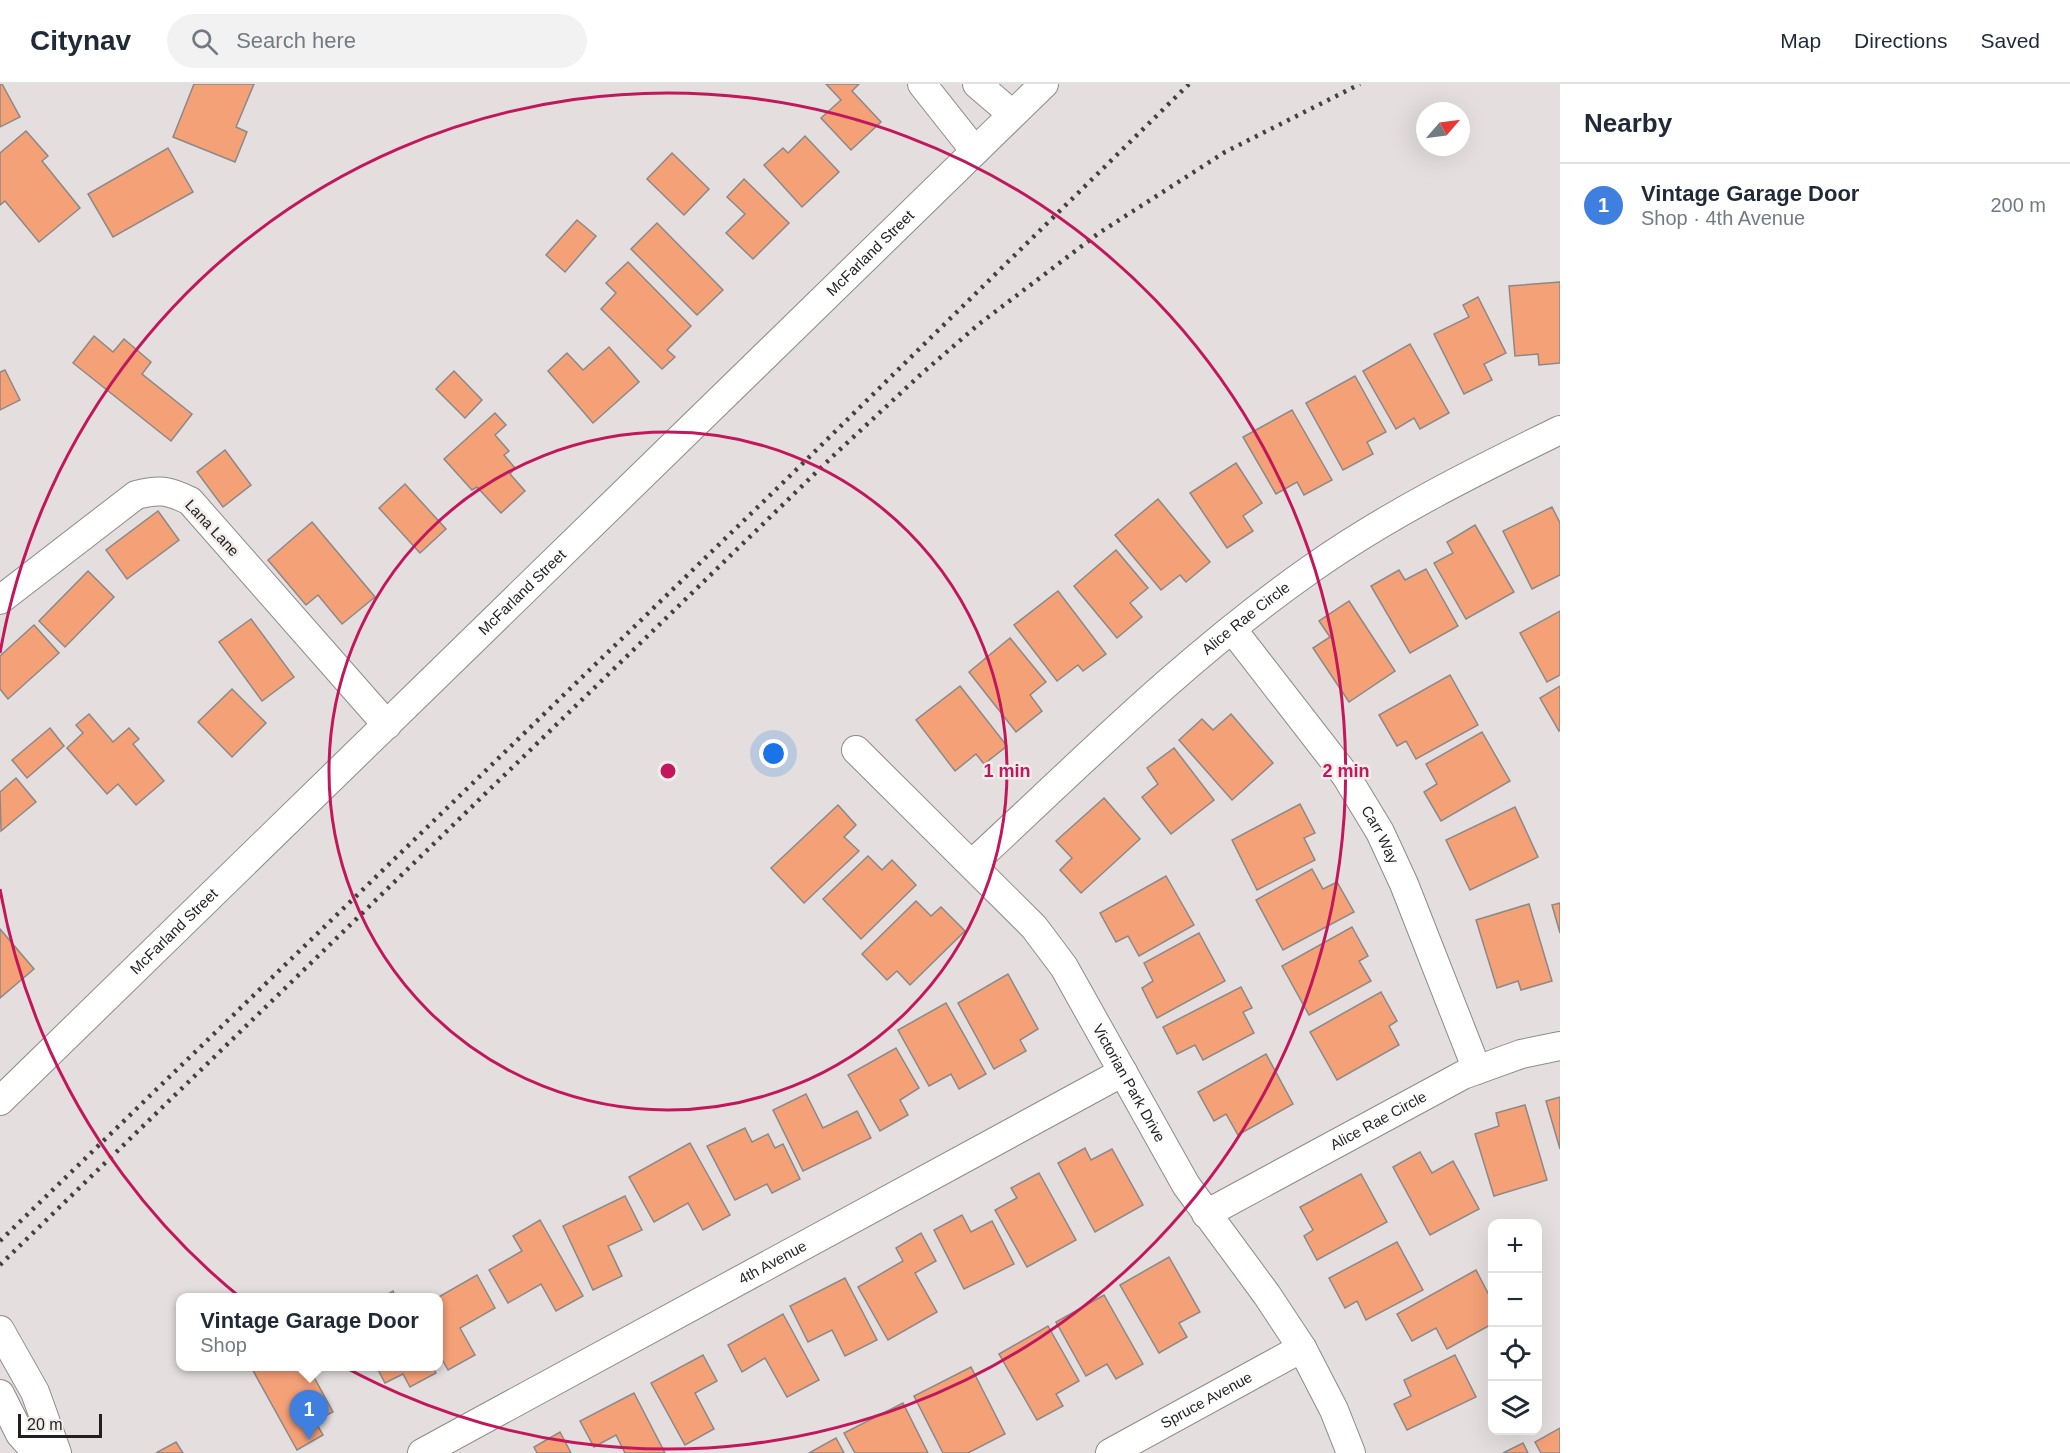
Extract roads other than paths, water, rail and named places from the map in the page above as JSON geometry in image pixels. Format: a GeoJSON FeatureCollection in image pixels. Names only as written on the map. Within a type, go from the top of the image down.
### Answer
{"type":"FeatureCollection","features":[{"type":"Feature","properties":{"kind":"street"},"geometry":{"type":"LineString","coordinates":[[922,84],[975,151]]}},
{"type":"Feature","properties":{"kind":"street"},"geometry":{"type":"LineString","coordinates":[[977,84],[1012,114]]}},
{"type":"Feature","properties":{"kind":"street","name":"McFarland Street"},"geometry":{"type":"LineString","coordinates":[[0,1101],[1044,84]]}},
{"type":"Feature","properties":{"kind":"street","name":"Alice Rae Circle"},"geometry":{"type":"LineString","coordinates":[[972,864],[1173,679],[1232,629],[1310,569],[1439,490],[1560,430]]}},
{"type":"Feature","properties":{"kind":"street","name":"Lana Lane"},"geometry":{"type":"LineString","coordinates":[[0,600],[136,495],[153,490],[172,491],[190,501],[387,725]]}},
{"type":"Feature","properties":{"kind":"street","name":"Carr Way"},"geometry":{"type":"LineString","coordinates":[[1232,629],[1346,776],[1380,832],[1404,884],[1477,1070]]}},
{"type":"Feature","properties":{"kind":"street","name":"Victorian Park Drive"},"geometry":{"type":"LineString","coordinates":[[856,750],[1034,927],[1058,959],[1186,1185],[1267,1295],[1302,1348],[1334,1410],[1351,1453]]}},
{"type":"Feature","properties":{"kind":"street","name":"Alice Rae Circle"},"geometry":{"type":"LineString","coordinates":[[1206,1214],[1477,1070],[1521,1054],[1560,1046]]}},
{"type":"Feature","properties":{"kind":"street","name":"4th Avenue"},"geometry":{"type":"LineString","coordinates":[[422,1453],[1122,1072]]}},
{"type":"Feature","properties":{"kind":"street"},"geometry":{"type":"LineString","coordinates":[[0,1330],[34,1392],[57,1453]]}},
{"type":"Feature","properties":{"kind":"street","name":"Spruce Avenue"},"geometry":{"type":"LineString","coordinates":[[1110,1453],[1302,1348]]}},
{"type":"Feature","properties":{"kind":"street"},"geometry":{"type":"LineString","coordinates":[[0,1394],[20,1434],[37,1453]]}},
{"type":"Feature","properties":{"kind":"railway"},"geometry":{"type":"LineString","coordinates":[[0,1241],[796,470],[1189,84]]}},
{"type":"Feature","properties":{"kind":"railway"},"geometry":{"type":"LineString","coordinates":[[0,1265],[833,456],[919,376],[979,324],[1099,233],[1225,152],[1360,84]]}},
{"type":"Feature","properties":{"kind":"place","name":"Vintage Garage Door"},"geometry":{"type":"Point","coordinates":[309,1440]}}]}
